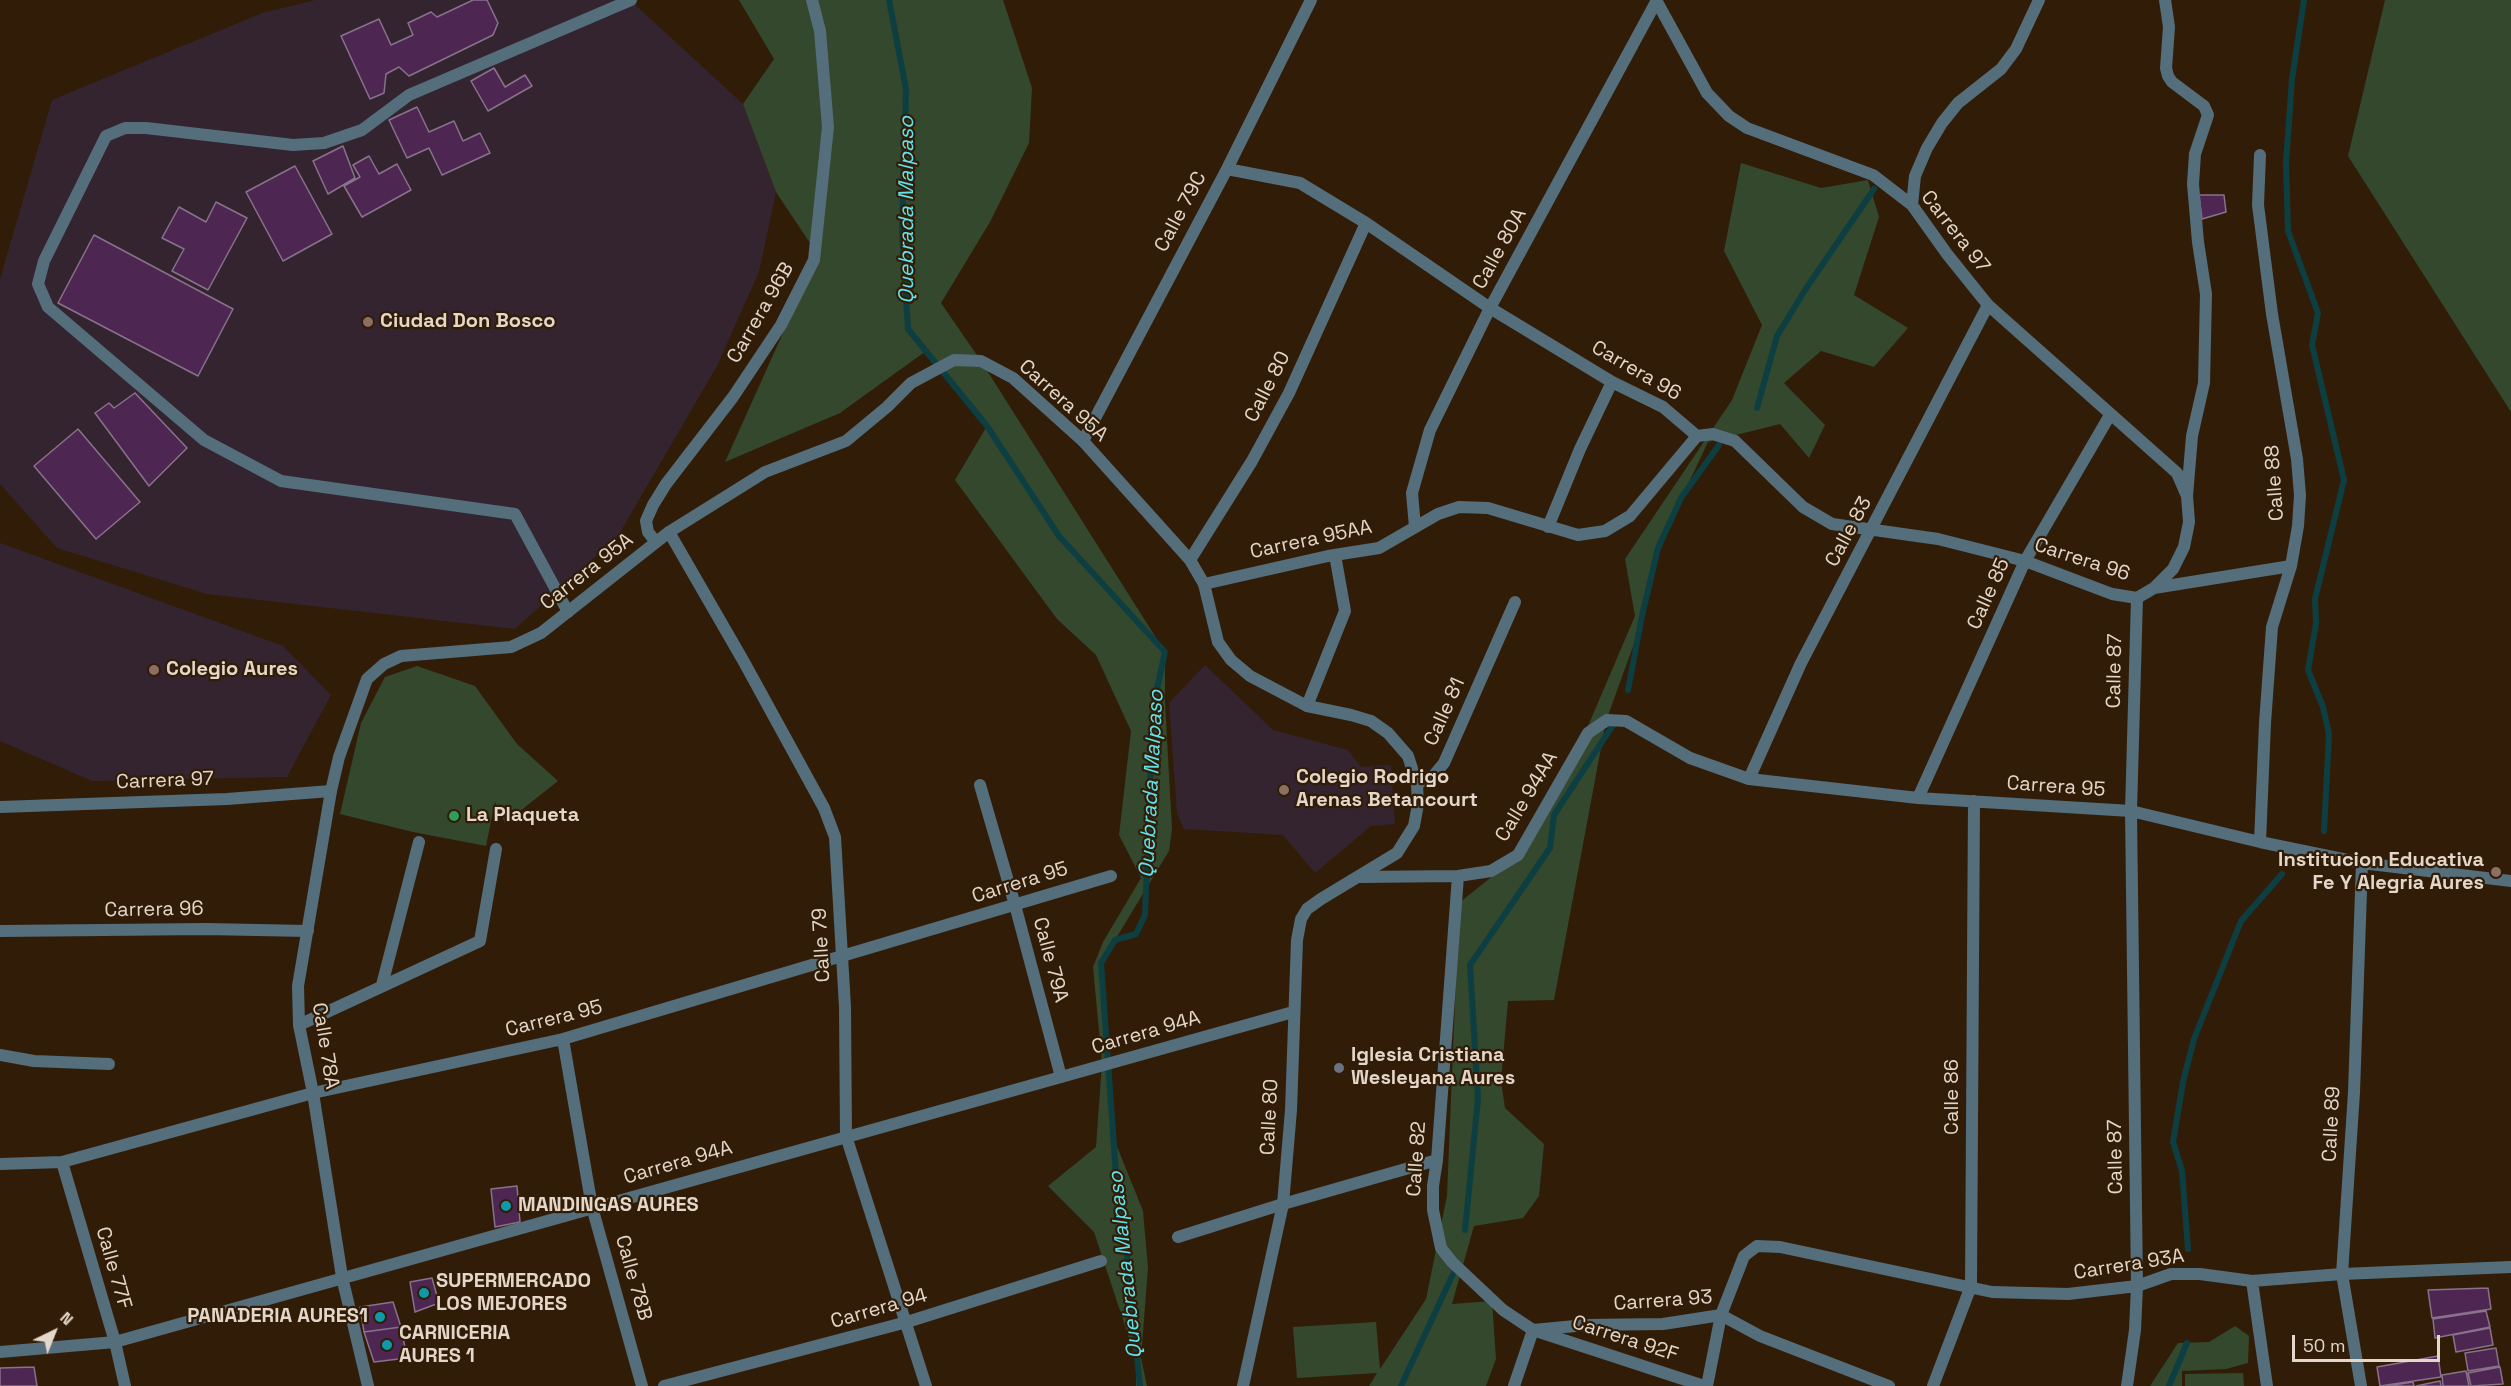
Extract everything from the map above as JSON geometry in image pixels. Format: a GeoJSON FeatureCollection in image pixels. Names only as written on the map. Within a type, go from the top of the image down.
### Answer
{"type":"FeatureCollection","features":[{"type":"Feature","properties":{"kind":"street"},"geometry":{"type":"LineString","coordinates":[[568,612],[515,514],[281,481],[204,440],[48,306],[38,284],[44,261],[106,136],[124,128],[146,128],[293,145],[324,143],[362,130],[409,95],[631,0]]}},
{"type":"Feature","properties":{"kind":"street","name":"Carrera 96B"},"geometry":{"type":"LineString","coordinates":[[656,542],[648,532],[646,521],[653,505],[666,484],[733,397],[781,325],[814,260],[828,127],[820,31],[812,0]]}},
{"type":"Feature","properties":{"kind":"street","name":"Calle 79C"},"geometry":{"type":"LineString","coordinates":[[1083,441],[1227,169],[1311,0]]}},
{"type":"Feature","properties":{"kind":"street"},"geometry":{"type":"LineString","coordinates":[[1912,205],[1915,176],[1927,148],[1942,123],[1958,103],[2001,69],[2016,49],[2039,0]]}},
{"type":"Feature","properties":{"kind":"street"},"geometry":{"type":"LineString","coordinates":[[2137,598],[2154,588],[2173,569],[2184,547],[2189,522],[2187,496],[2192,436],[2204,383],[2206,294],[2198,242],[2193,184],[2195,154],[2208,115],[2204,106],[2172,82],[2168,76],[2166,68],[2169,27],[2165,0]]}},
{"type":"Feature","properties":{"kind":"street","name":"Carrera 97"},"geometry":{"type":"LineString","coordinates":[[1656,1],[1707,93],[1729,116],[1747,128],[1873,175],[1912,205],[1988,305],[2177,473],[2187,496]]}},
{"type":"Feature","properties":{"kind":"street","name":"Calle 80A"},"geometry":{"type":"LineString","coordinates":[[1415,527],[1412,493],[1430,430],[1490,308],[1656,1]]}},
{"type":"Feature","properties":{"kind":"street","name":"Calle 88"},"geometry":{"type":"LineString","coordinates":[[2260,155],[2260,216],[2272,314],[2297,459],[2298,526],[2291,567],[2272,627],[2260,842]]}},
{"type":"Feature","properties":{"kind":"street","name":"Carrera 96"},"geometry":{"type":"LineString","coordinates":[[1227,169],[1300,183],[1366,223],[1490,308],[1612,382],[1663,407],[1697,435],[1713,434],[1735,441],[1803,507],[1832,524],[1938,539],[2025,561],[2112,594],[2137,598]]}},
{"type":"Feature","properties":{"kind":"street","name":"Calle 80"},"geometry":{"type":"LineString","coordinates":[[1190,560],[1252,461],[1289,393],[1366,223]]}},
{"type":"Feature","properties":{"kind":"street","name":"Calle 83"},"geometry":{"type":"LineString","coordinates":[[1749,779],[1802,663],[1988,305]]}},
{"type":"Feature","properties":{"kind":"street","name":"Carrera 95A"},"geometry":{"type":"LineString","coordinates":[[367,679],[384,664],[401,656],[511,646],[542,633],[669,532],[765,472],[846,441],[911,383],[954,360],[981,361],[1013,378],[1083,441],[1190,560],[1204,584],[1218,642],[1231,660],[1250,676],[1306,706],[1351,715],[1371,722],[1388,733],[1408,756],[1418,784]]}},
{"type":"Feature","properties":{"kind":"street"},"geometry":{"type":"LineString","coordinates":[[1548,527],[1612,382]]}},
{"type":"Feature","properties":{"kind":"street","name":"Calle 85"},"geometry":{"type":"LineString","coordinates":[[1918,798],[2025,561],[2110,415]]}},
{"type":"Feature","properties":{"kind":"street","name":"Carrera 95AA"},"geometry":{"type":"LineString","coordinates":[[1204,584],[1335,555],[1379,548],[1438,514],[1459,507],[1474,507],[1578,535],[1605,531],[1630,516],[1697,435]]}},
{"type":"Feature","properties":{"kind":"street","name":"Calle 79"},"geometry":{"type":"LineString","coordinates":[[669,532],[824,808],[835,837],[842,956],[846,1136],[926,1386]]}},
{"type":"Feature","properties":{"kind":"street"},"geometry":{"type":"LineString","coordinates":[[1306,706],[1345,611],[1335,555]]}},
{"type":"Feature","properties":{"kind":"street","name":"Carrera 96"},"geometry":{"type":"LineString","coordinates":[[2154,588],[2291,567]]}},
{"type":"Feature","properties":{"kind":"street","name":"Calle 87"},"geometry":{"type":"LineString","coordinates":[[2127,1386],[2135,1330],[2136,1286],[2132,811],[2137,598]]}},
{"type":"Feature","properties":{"kind":"street","name":"Calle 81"},"geometry":{"type":"LineString","coordinates":[[1418,784],[1434,774],[1444,762],[1515,602]]}},
{"type":"Feature","properties":{"kind":"street","name":"Calle 78A"},"geometry":{"type":"LineString","coordinates":[[367,679],[339,757],[331,792],[298,986],[299,1025],[313,1093],[342,1277],[368,1386]]}},
{"type":"Feature","properties":{"kind":"street","name":"Carrera 95"},"geometry":{"type":"LineString","coordinates":[[1607,720],[1626,721],[1690,758],[1749,779],[1918,798],[2132,811],[2260,842],[2362,863],[2511,881]]}},
{"type":"Feature","properties":{"kind":"street","name":"Calle 94AA"},"geometry":{"type":"LineString","coordinates":[[1359,877],[1458,876],[1491,871],[1518,855],[1588,733],[1607,720]]}},
{"type":"Feature","properties":{"kind":"street"},"geometry":{"type":"LineString","coordinates":[[1359,877],[1397,853],[1414,826],[1418,804],[1418,784]]}},
{"type":"Feature","properties":{"kind":"street","name":"Calle 79A"},"geometry":{"type":"LineString","coordinates":[[980,785],[1015,905],[1060,1077]]}},
{"type":"Feature","properties":{"kind":"street","name":"Carrera 97"},"geometry":{"type":"LineString","coordinates":[[0,807],[227,799],[331,792]]}},
{"type":"Feature","properties":{"kind":"street","name":"Calle 86"},"geometry":{"type":"LineString","coordinates":[[1933,1386],[1971,1286],[1974,801]]}},
{"type":"Feature","properties":{"kind":"street"},"geometry":{"type":"LineString","coordinates":[[382,985],[418,842]]}},
{"type":"Feature","properties":{"kind":"street"},"geometry":{"type":"LineString","coordinates":[[299,1025],[480,941],[496,849]]}},
{"type":"Feature","properties":{"kind":"street","name":"Calle 89"},"geometry":{"type":"LineString","coordinates":[[2361,1386],[2342,1274],[2354,1092],[2362,863]]}},
{"type":"Feature","properties":{"kind":"street","name":"Carrera 95"},"geometry":{"type":"LineString","coordinates":[[0,1164],[62,1162],[313,1093],[562,1039],[1111,876]]}},
{"type":"Feature","properties":{"kind":"street","name":"Calle 82"},"geometry":{"type":"LineString","coordinates":[[1458,876],[1437,1160],[1432,1186],[1433,1210],[1441,1248],[1452,1262],[1503,1310],[1533,1330]]}},
{"type":"Feature","properties":{"kind":"street","name":"Calle 80"},"geometry":{"type":"LineString","coordinates":[[1243,1386],[1283,1204],[1291,1110],[1297,940],[1301,919],[1307,909],[1359,877]]}},
{"type":"Feature","properties":{"kind":"street","name":"Carrera 96"},"geometry":{"type":"LineString","coordinates":[[0,931],[206,929],[308,931]]}},
{"type":"Feature","properties":{"kind":"street","name":"Carrera 94A"},"geometry":{"type":"LineString","coordinates":[[0,1352],[115,1342],[1293,1012]]}},
{"type":"Feature","properties":{"kind":"street","name":"Calle 78B"},"geometry":{"type":"LineString","coordinates":[[562,1039],[592,1207],[642,1386]]}},
{"type":"Feature","properties":{"kind":"street"},"geometry":{"type":"LineString","coordinates":[[0,1055],[34,1061],[109,1064]]}},
{"type":"Feature","properties":{"kind":"street"},"geometry":{"type":"LineString","coordinates":[[1178,1237],[1437,1160]]}},
{"type":"Feature","properties":{"kind":"street","name":"Calle 77F"},"geometry":{"type":"LineString","coordinates":[[62,1162],[115,1342],[125,1386]]}},
{"type":"Feature","properties":{"kind":"street","name":"Carrera 93A"},"geometry":{"type":"LineString","coordinates":[[1721,1315],[1744,1256],[1757,1246],[1780,1247],[1992,1292],[2068,1294],[2136,1286],[2171,1274],[2200,1274],[2252,1281],[2342,1274],[2511,1267]]}},
{"type":"Feature","properties":{"kind":"street","name":"Carrera 94"},"geometry":{"type":"LineString","coordinates":[[664,1386],[907,1322],[1101,1261]]}},
{"type":"Feature","properties":{"kind":"street"},"geometry":{"type":"LineString","coordinates":[[2252,1281],[2267,1386]]}},
{"type":"Feature","properties":{"kind":"street"},"geometry":{"type":"LineString","coordinates":[[1706,1386],[1721,1315]]}},
{"type":"Feature","properties":{"kind":"street","name":"Carrera 93"},"geometry":{"type":"LineString","coordinates":[[1533,1330],[1586,1325],[1663,1324],[1721,1315],[1760,1336],[1889,1386]]}},
{"type":"Feature","properties":{"kind":"street"},"geometry":{"type":"LineString","coordinates":[[1514,1386],[1533,1330]]}},
{"type":"Feature","properties":{"kind":"street","name":"Carrera 92F"},"geometry":{"type":"LineString","coordinates":[[1533,1330],[1706,1386]]}},
{"type":"Feature","properties":{"kind":"shaded area","name":"Ciudad Don Bosco"},"geometry":{"type":"Polygon","coordinates":[[[315,0],[630,0],[743,104],[776,192],[759,272],[717,366],[618,536],[515,629],[207,594],[57,548],[0,484],[0,279],[52,100],[262,13],[315,0]]]}},
{"type":"Feature","properties":{"kind":"shaded area","name":"Colegio Aures"},"geometry":{"type":"Polygon","coordinates":[[[0,543],[283,646],[331,695],[287,777],[92,781],[0,741],[0,543]]]}},
{"type":"Feature","properties":{"kind":"shaded area","name":"Colegio Rodrigo Arenas Betancourt"},"geometry":{"type":"Polygon","coordinates":[[[1205,665],[1273,730],[1348,750],[1361,767],[1391,765],[1395,824],[1371,826],[1315,873],[1283,835],[1184,829],[1177,813],[1169,703],[1205,665]]]}},
{"type":"Feature","properties":{"kind":"green space"},"geometry":{"type":"Polygon","coordinates":[[[739,0],[1003,0],[1032,88],[1029,143],[990,222],[941,303],[981,361],[1165,652],[1165,702],[1172,829],[1169,851],[1101,963],[1114,1139],[1143,1211],[1148,1268],[1141,1358],[1147,1386],[1136,1386],[1136,1359],[1094,1232],[1048,1186],[1096,1147],[1102,1063],[1093,967],[1103,942],[1141,878],[1119,835],[1131,731],[1096,655],[1057,619],[955,480],[987,426],[926,351],[840,413],[725,462],[818,255],[776,192],[743,104],[774,59],[739,0]]]}},
{"type":"Feature","properties":{"kind":"green space"},"geometry":{"type":"Polygon","coordinates":[[[2385,0],[2511,0],[2511,412],[2348,156],[2385,0]]]}},
{"type":"Feature","properties":{"kind":"green space"},"geometry":{"type":"Polygon","coordinates":[[[1741,163],[1821,188],[1868,180],[1879,217],[1854,295],[1908,328],[1874,367],[1821,351],[1784,383],[1825,425],[1809,458],[1780,424],[1708,442],[1658,548],[1644,616],[1606,721],[1554,1000],[1508,1001],[1501,1081],[1505,1108],[1544,1144],[1539,1196],[1523,1218],[1474,1226],[1452,1304],[1492,1301],[1496,1359],[1486,1386],[1369,1386],[1377,1373],[1297,1378],[1293,1327],[1376,1322],[1380,1369],[1426,1299],[1447,1196],[1459,903],[1520,854],[1585,733],[1635,616],[1625,559],[1732,400],[1762,325],[1724,251],[1741,163]]]}},
{"type":"Feature","properties":{"kind":"green space"},"geometry":{"type":"Polygon","coordinates":[[[417,666],[475,686],[517,744],[558,781],[505,823],[495,802],[486,846],[413,832],[340,814],[361,723],[385,677],[417,666]]]}},
{"type":"Feature","properties":{"kind":"green space"},"geometry":{"type":"Polygon","coordinates":[[[2235,1326],[2249,1336],[2248,1363],[2226,1369],[2182,1371],[2182,1386],[2150,1386],[2178,1343],[2209,1342],[2235,1326]]]}},
{"type":"Feature","properties":{"kind":"green space"},"geometry":{"type":"Polygon","coordinates":[[[2243,1373],[2244,1386],[2185,1386],[2185,1374],[2243,1373]]]}},
{"type":"Feature","properties":{"kind":"building"},"geometry":{"type":"Polygon","coordinates":[[[473,0],[487,0],[498,23],[493,35],[409,76],[399,67],[386,74],[384,93],[370,99],[341,36],[379,19],[391,45],[413,35],[408,23],[431,12],[437,17],[473,0]]]}},
{"type":"Feature","properties":{"kind":"building"},"geometry":{"type":"Polygon","coordinates":[[[494,68],[505,87],[525,75],[532,86],[488,111],[471,81],[494,68]]]}},
{"type":"Feature","properties":{"kind":"building"},"geometry":{"type":"Polygon","coordinates":[[[417,107],[429,132],[454,121],[463,141],[480,133],[490,153],[442,175],[429,148],[407,158],[389,120],[417,107]]]}},
{"type":"Feature","properties":{"kind":"building"},"geometry":{"type":"Polygon","coordinates":[[[343,146],[355,178],[328,194],[313,161],[343,146]]]}},
{"type":"Feature","properties":{"kind":"building"},"geometry":{"type":"Polygon","coordinates":[[[369,156],[379,174],[397,164],[411,190],[362,217],[344,186],[360,177],[353,165],[369,156]]]}},
{"type":"Feature","properties":{"kind":"building"},"geometry":{"type":"Polygon","coordinates":[[[295,166],[332,234],[283,261],[246,192],[295,166]]]}},
{"type":"Feature","properties":{"kind":"building"},"geometry":{"type":"Polygon","coordinates":[[[2199,195],[2224,195],[2226,212],[2202,219],[2199,195]]]}},
{"type":"Feature","properties":{"kind":"building"},"geometry":{"type":"Polygon","coordinates":[[[216,202],[247,218],[208,290],[172,271],[184,249],[162,238],[179,207],[206,222],[216,202]]]}},
{"type":"Feature","properties":{"kind":"building"},"geometry":{"type":"Polygon","coordinates":[[[94,235],[233,309],[198,376],[58,303],[94,235]]]}},
{"type":"Feature","properties":{"kind":"building"},"geometry":{"type":"Polygon","coordinates":[[[135,393],[187,448],[149,486],[95,413],[109,403],[114,408],[135,393]]]}},
{"type":"Feature","properties":{"kind":"building"},"geometry":{"type":"Polygon","coordinates":[[[78,429],[140,502],[96,539],[34,466],[78,429]]]}},
{"type":"Feature","properties":{"kind":"building","name":"MANDINGAS AURES"},"geometry":{"type":"Polygon","coordinates":[[[517,1186],[520,1222],[495,1227],[491,1189],[517,1186]]]}},
{"type":"Feature","properties":{"kind":"building","name":"SUPERMERCADO LOS MEJORES"},"geometry":{"type":"Polygon","coordinates":[[[432,1278],[439,1303],[415,1312],[410,1282],[432,1278]]]}},
{"type":"Feature","properties":{"kind":"building"},"geometry":{"type":"Polygon","coordinates":[[[2488,1288],[2491,1309],[2432,1318],[2428,1290],[2488,1288]]]}},
{"type":"Feature","properties":{"kind":"building","name":"PANADERIA AURES1"},"geometry":{"type":"Polygon","coordinates":[[[393,1302],[401,1327],[364,1332],[360,1307],[393,1302]]]}},
{"type":"Feature","properties":{"kind":"building"},"geometry":{"type":"Polygon","coordinates":[[[2486,1311],[2490,1327],[2435,1338],[2433,1319],[2486,1311]]]}},
{"type":"Feature","properties":{"kind":"building","name":"CARNICERIA AURES 1"},"geometry":{"type":"Polygon","coordinates":[[[401,1327],[407,1358],[374,1362],[364,1332],[401,1327]]]}},
{"type":"Feature","properties":{"kind":"building"},"geometry":{"type":"Polygon","coordinates":[[[2490,1328],[2493,1345],[2456,1352],[2453,1335],[2490,1328]]]}},
{"type":"Feature","properties":{"kind":"building"},"geometry":{"type":"Polygon","coordinates":[[[2496,1348],[2499,1366],[2468,1371],[2465,1353],[2496,1348]]]}},
{"type":"Feature","properties":{"kind":"building"},"geometry":{"type":"Polygon","coordinates":[[[2438,1356],[2441,1377],[2380,1386],[2377,1367],[2438,1356]]]}},
{"type":"Feature","properties":{"kind":"building"},"geometry":{"type":"Polygon","coordinates":[[[34,1367],[37,1386],[0,1386],[0,1368],[34,1367]]]}},
{"type":"Feature","properties":{"kind":"building"},"geometry":{"type":"Polygon","coordinates":[[[2500,1367],[2503,1384],[2471,1386],[2468,1373],[2500,1367]]]}},
{"type":"Feature","properties":{"kind":"building"},"geometry":{"type":"Polygon","coordinates":[[[2466,1371],[2469,1386],[2443,1386],[2442,1375],[2466,1371]]]}},
{"type":"Feature","properties":{"kind":"building"},"geometry":{"type":"Polygon","coordinates":[[[2440,1381],[2441,1386],[2416,1386],[2440,1381]]]}},
{"type":"Feature","properties":{"kind":"building"},"geometry":{"type":"Polygon","coordinates":[[[2413,1382],[2414,1386],[2387,1386],[2413,1382]]]}},
{"type":"Feature","properties":{"kind":"waterway","name":"Quebrada Malpaso"},"geometry":{"type":"LineString","coordinates":[[889,0],[906,89],[902,231],[908,329],[987,426],[1059,536],[1165,652],[1153,707],[1145,915],[1136,934],[1115,940],[1101,963],[1116,1175],[1140,1386]]}},
{"type":"Feature","properties":{"kind":"waterway"},"geometry":{"type":"LineString","coordinates":[[2304,0],[2292,79],[2286,163],[2288,231],[2318,313],[2312,345],[2344,480],[2315,599],[2316,623],[2308,670],[2323,707],[2329,734],[2324,831]]}},
{"type":"Feature","properties":{"kind":"waterway"},"geometry":{"type":"LineString","coordinates":[[1757,408],[1777,336],[1805,290],[1874,189]]}},
{"type":"Feature","properties":{"kind":"waterway"},"geometry":{"type":"LineString","coordinates":[[1628,690],[1658,548],[1681,498],[1719,445]]}},
{"type":"Feature","properties":{"kind":"waterway"},"geometry":{"type":"LineString","coordinates":[[1465,1230],[1478,1099],[1470,965],[1550,848],[1554,815],[1613,725]]}},
{"type":"Feature","properties":{"kind":"waterway"},"geometry":{"type":"LineString","coordinates":[[2188,1249],[2182,1171],[2173,1142],[2183,1082],[2194,1039],[2241,921],[2282,874]]}},
{"type":"Feature","properties":{"kind":"waterway"},"geometry":{"type":"LineString","coordinates":[[1401,1386],[1453,1274]]}},
{"type":"Feature","properties":{"kind":"waterway"},"geometry":{"type":"LineString","coordinates":[[2169,1386],[2187,1343]]}},
{"type":"Feature","properties":{"kind":"place","name":"Ciudad Don Bosco"},"geometry":{"type":"Point","coordinates":[368,322]}},
{"type":"Feature","properties":{"kind":"place","name":"Colegio Aures"},"geometry":{"type":"Point","coordinates":[154,670]}},
{"type":"Feature","properties":{"kind":"place","name":"Colegio Rodrigo Arenas Betancourt"},"geometry":{"type":"Point","coordinates":[1284,790]}},
{"type":"Feature","properties":{"kind":"place","name":"La Plaqueta"},"geometry":{"type":"Point","coordinates":[454,816]}},
{"type":"Feature","properties":{"kind":"place","name":"Institucion Educativa Fe Y Alegria Aures"},"geometry":{"type":"Point","coordinates":[2496,872]}},
{"type":"Feature","properties":{"kind":"place","name":"Iglesia Cristiana Wesleyana Aures"},"geometry":{"type":"Point","coordinates":[1339,1068]}},
{"type":"Feature","properties":{"kind":"place","name":"MANDINGAS AURES"},"geometry":{"type":"Point","coordinates":[506,1206]}},
{"type":"Feature","properties":{"kind":"place","name":"SUPERMERCADO LOS MEJORES"},"geometry":{"type":"Point","coordinates":[424,1293]}},
{"type":"Feature","properties":{"kind":"place","name":"PANADERIA AURES1"},"geometry":{"type":"Point","coordinates":[380,1317]}},
{"type":"Feature","properties":{"kind":"place","name":"CARNICERIA AURES 1"},"geometry":{"type":"Point","coordinates":[387,1345]}}]}
